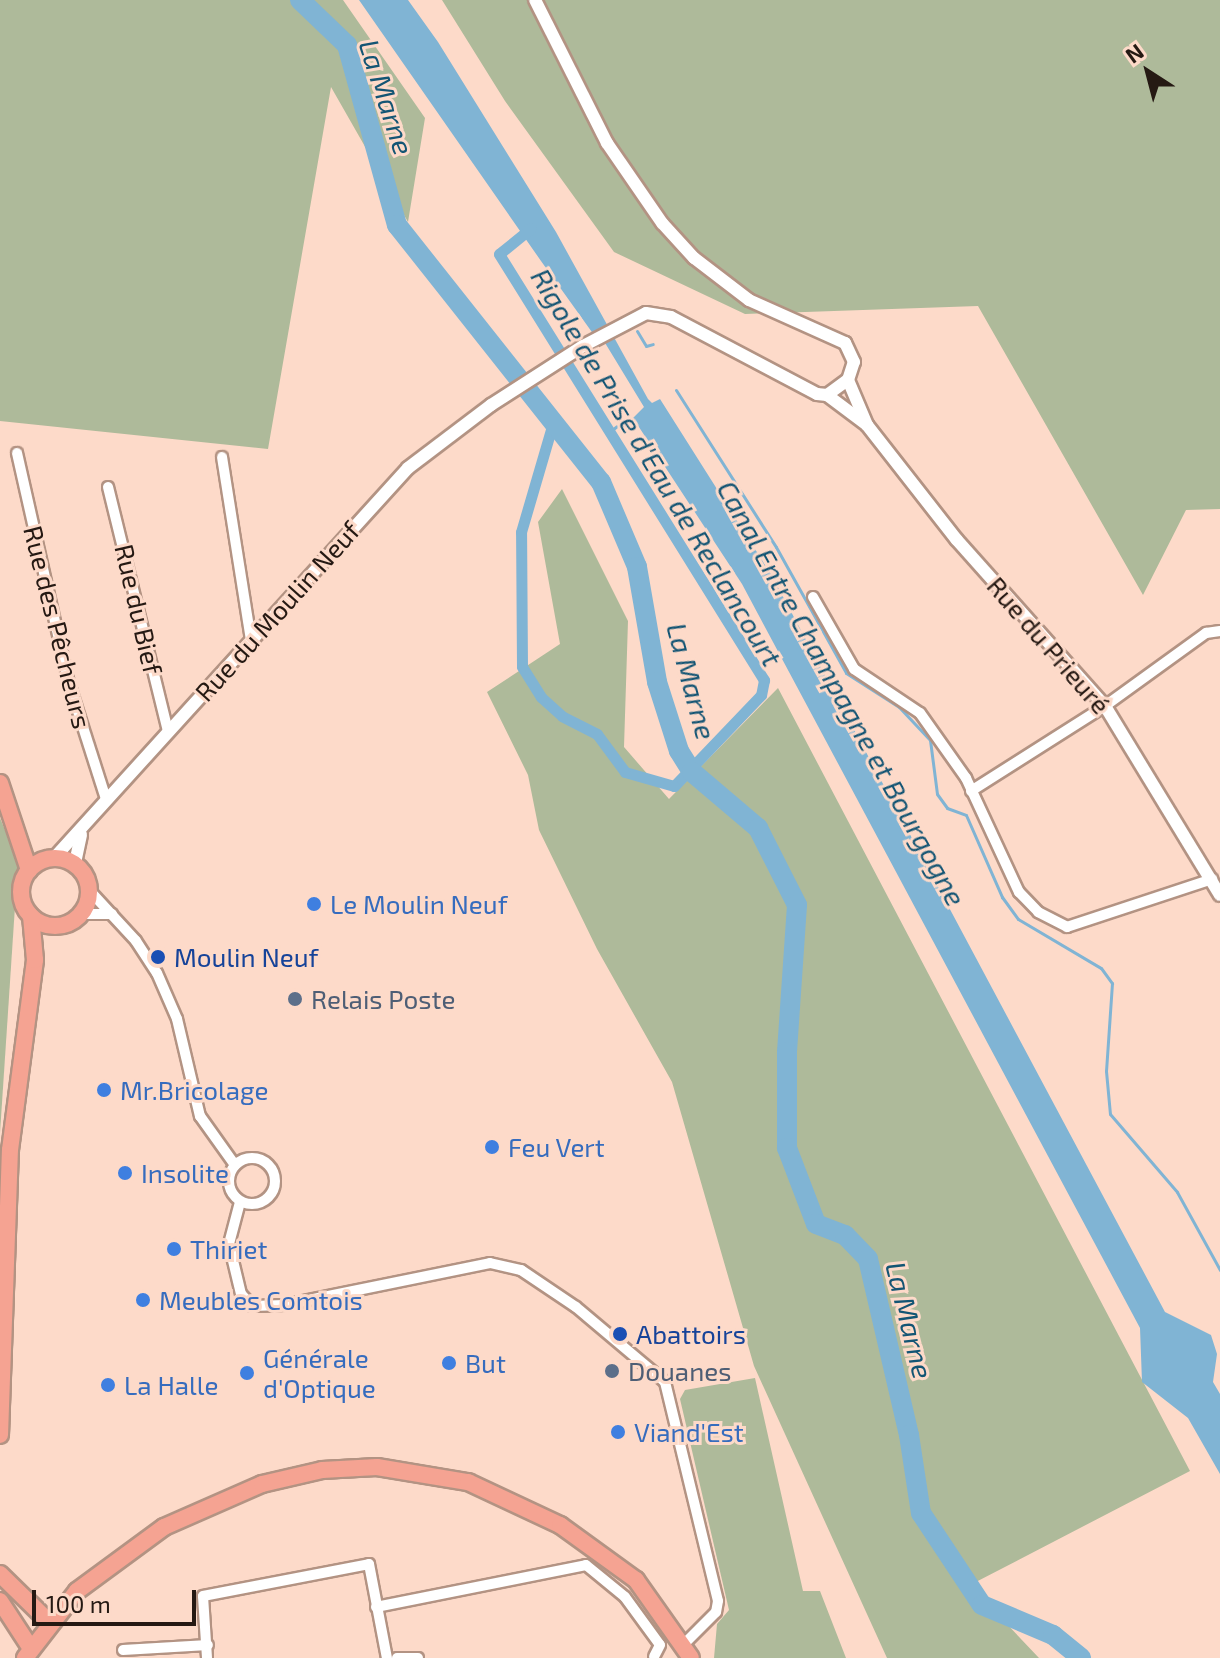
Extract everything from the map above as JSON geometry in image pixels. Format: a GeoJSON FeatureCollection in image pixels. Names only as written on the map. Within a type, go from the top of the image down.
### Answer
{"type":"FeatureCollection","features":[{"type":"Feature","properties":{"kind":"main road"},"geometry":{"type":"LineString","coordinates":[[0,783],[29,870],[22,898],[31,916],[35,960],[10,1150],[0,1435]]}},
{"type":"Feature","properties":{"kind":"main road"},"geometry":{"type":"LineString","coordinates":[[17,827],[50,858],[75,863],[89,890],[81,914],[56,926],[35,960]]}},
{"type":"Feature","properties":{"kind":"main road"},"geometry":{"type":"LineString","coordinates":[[29,870],[50,858]]}},
{"type":"Feature","properties":{"kind":"main road"},"geometry":{"type":"LineString","coordinates":[[31,916],[56,926]]}},
{"type":"Feature","properties":{"kind":"main road"},"geometry":{"type":"LineString","coordinates":[[0,1601],[28,1652],[49,1622],[101,1569],[195,1510],[293,1476],[377,1467],[468,1482],[560,1525],[636,1580],[687,1652]]}},
{"type":"Feature","properties":{"kind":"main road"},"geometry":{"type":"LineString","coordinates":[[0,1574],[49,1622]]}},
{"type":"Feature","properties":{"kind":"street","name":"Rue du Prieuré"},"geometry":{"type":"LineString","coordinates":[[535,0],[607,143],[678,242],[749,300],[825,331],[845,343],[853,356],[848,380],[867,425]]}},
{"type":"Feature","properties":{"kind":"street","name":"Rue du Prieuré"},"geometry":{"type":"LineString","coordinates":[[557,364],[618,325],[646,313],[671,317],[801,388],[827,395],[867,425],[957,540],[1105,706],[1220,895]]}},
{"type":"Feature","properties":{"kind":"street","name":"Rue du Moulin Neuf"},"geometry":{"type":"LineString","coordinates":[[50,858],[81,835],[106,799],[408,468],[491,405],[557,364]]}},
{"type":"Feature","properties":{"kind":"street"},"geometry":{"type":"LineString","coordinates":[[827,395],[848,380]]}},
{"type":"Feature","properties":{"kind":"street","name":"Rue des Pêcheurs"},"geometry":{"type":"LineString","coordinates":[[17,453],[68,680],[106,799]]}},
{"type":"Feature","properties":{"kind":"street"},"geometry":{"type":"LineString","coordinates":[[222,457],[251,640]]}},
{"type":"Feature","properties":{"kind":"street","name":"Rue du Bief"},"geometry":{"type":"LineString","coordinates":[[108,487],[168,731]]}},
{"type":"Feature","properties":{"kind":"street"},"geometry":{"type":"LineString","coordinates":[[813,597],[854,669],[920,713],[971,791],[1019,892],[1038,912],[1067,927],[1212,879]]}},
{"type":"Feature","properties":{"kind":"street"},"geometry":{"type":"LineString","coordinates":[[971,791],[1105,706],[1191,643],[1220,631]]}},
{"type":"Feature","properties":{"kind":"street","name":"Rue du Moulin Neuf"},"geometry":{"type":"LineString","coordinates":[[75,863],[81,835]]}},
{"type":"Feature","properties":{"kind":"street"},"geometry":{"type":"LineString","coordinates":[[89,890],[112,914],[161,982],[181,1030],[200,1116],[235,1165]]}},
{"type":"Feature","properties":{"kind":"street"},"geometry":{"type":"LineString","coordinates":[[81,914],[112,914]]}},
{"type":"Feature","properties":{"kind":"street"},"geometry":{"type":"LineString","coordinates":[[235,1165],[256,1158],[269,1165],[275,1179],[265,1201],[240,1202]]}},
{"type":"Feature","properties":{"kind":"street"},"geometry":{"type":"LineString","coordinates":[[235,1165],[229,1183],[240,1202],[229,1244],[241,1294],[252,1306],[284,1305],[490,1263],[521,1270],[613,1338],[669,1392],[718,1601],[687,1652]]}},
{"type":"Feature","properties":{"kind":"street"},"geometry":{"type":"LineString","coordinates":[[207,1658],[203,1596],[369,1564],[387,1658]]}},
{"type":"Feature","properties":{"kind":"street"},"geometry":{"type":"LineString","coordinates":[[376,1607],[586,1565],[625,1597],[660,1645],[651,1658]]}},
{"type":"Feature","properties":{"kind":"street"},"geometry":{"type":"LineString","coordinates":[[123,1650],[208,1645]]}},
{"type":"Feature","properties":{"kind":"street"},"geometry":{"type":"LineString","coordinates":[[397,1658],[418,1658]]}},
{"type":"Feature","properties":{"kind":"green space"},"geometry":{"type":"Polygon","coordinates":[[[0,0],[343,0],[425,118],[408,222],[331,87],[268,449],[0,421],[0,0]]]}},
{"type":"Feature","properties":{"kind":"green space"},"geometry":{"type":"Polygon","coordinates":[[[442,0],[1220,0],[1220,509],[1186,510],[1143,595],[978,306],[745,314],[614,252],[505,101],[442,0]]]}},
{"type":"Feature","properties":{"kind":"green space"},"geometry":{"type":"Polygon","coordinates":[[[562,489],[628,621],[624,747],[669,799],[778,688],[1190,1471],[970,1585],[1039,1658],[887,1658],[754,1366],[672,1082],[597,949],[539,830],[528,775],[487,692],[560,644],[538,522],[562,489]]]}},
{"type":"Feature","properties":{"kind":"green space"},"geometry":{"type":"Polygon","coordinates":[[[0,818],[18,861],[0,1133],[0,818]]]}},
{"type":"Feature","properties":{"kind":"green space"},"geometry":{"type":"Polygon","coordinates":[[[755,1378],[803,1591],[820,1591],[846,1658],[714,1658],[717,1624],[729,1610],[680,1399],[685,1390],[755,1378]]]}},
{"type":"Feature","properties":{"kind":"water"},"geometry":{"type":"Polygon","coordinates":[[[359,0],[408,0],[438,42],[556,232],[648,399],[652,403],[660,399],[772,576],[1165,1312],[1211,1335],[1217,1354],[1213,1382],[1220,1394],[1220,1474],[1188,1418],[1142,1382],[1140,1328],[742,584],[633,418],[644,407],[599,333],[594,335],[359,0]]]}},
{"type":"Feature","properties":{"kind":"waterway","name":"La Marne"},"geometry":{"type":"LineString","coordinates":[[300,0],[347,45],[397,225],[601,482],[637,567],[657,682],[679,751],[692,772],[758,828],[797,905],[787,1052],[787,1148],[816,1224],[845,1235],[868,1259],[909,1435],[921,1513],[982,1605],[1053,1635],[1081,1658]]}},
{"type":"Feature","properties":{"kind":"waterway","name":"Rigole de Prise d'Eau de Reclancourt"},"geometry":{"type":"LineString","coordinates":[[531,228],[499,254],[764,680],[761,695],[674,786],[625,772],[597,734],[562,716],[541,697],[522,666],[521,532],[552,426]]}},
{"type":"Feature","properties":{"kind":"waterway"},"geometry":{"type":"LineString","coordinates":[[637,331],[646,346],[653,344]]}},
{"type":"Feature","properties":{"kind":"waterway","name":"Canal Entre Champagne et Bourgogne"},"geometry":{"type":"LineString","coordinates":[[676,390],[776,547],[846,673],[899,707],[930,740],[937,794],[947,808],[966,815],[1002,897],[1018,919],[1101,968],[1112,983],[1106,1071],[1110,1114],[1177,1192],[1220,1270]]}},
{"type":"Feature","properties":{"kind":"waterway","name":"Rigole de Prise d'Eau de Reclancourt"},"geometry":{"type":"LineString","coordinates":[[608,433],[617,426]]}},
{"type":"Feature","properties":{"kind":"place","name":"Le Moulin Neuf"},"geometry":{"type":"Point","coordinates":[314,904]}},
{"type":"Feature","properties":{"kind":"place","name":"Moulin Neuf"},"geometry":{"type":"Point","coordinates":[158,957]}},
{"type":"Feature","properties":{"kind":"place","name":"Relais Poste"},"geometry":{"type":"Point","coordinates":[295,999]}},
{"type":"Feature","properties":{"kind":"place","name":"Mr.Bricolage"},"geometry":{"type":"Point","coordinates":[104,1090]}},
{"type":"Feature","properties":{"kind":"place","name":"Feu Vert"},"geometry":{"type":"Point","coordinates":[492,1147]}},
{"type":"Feature","properties":{"kind":"place","name":"Insolite"},"geometry":{"type":"Point","coordinates":[125,1173]}},
{"type":"Feature","properties":{"kind":"place","name":"Thiriet"},"geometry":{"type":"Point","coordinates":[174,1249]}},
{"type":"Feature","properties":{"kind":"place","name":"Meubles Comtois"},"geometry":{"type":"Point","coordinates":[143,1300]}},
{"type":"Feature","properties":{"kind":"place","name":"Abattoirs"},"geometry":{"type":"Point","coordinates":[620,1334]}},
{"type":"Feature","properties":{"kind":"place","name":"But"},"geometry":{"type":"Point","coordinates":[449,1363]}},
{"type":"Feature","properties":{"kind":"place","name":"Douanes"},"geometry":{"type":"Point","coordinates":[612,1371]}},
{"type":"Feature","properties":{"kind":"place","name":"Générale d'Optique"},"geometry":{"type":"Point","coordinates":[247,1373]}},
{"type":"Feature","properties":{"kind":"place","name":"La Halle"},"geometry":{"type":"Point","coordinates":[108,1385]}},
{"type":"Feature","properties":{"kind":"place","name":"Viand'Est"},"geometry":{"type":"Point","coordinates":[618,1432]}}]}
